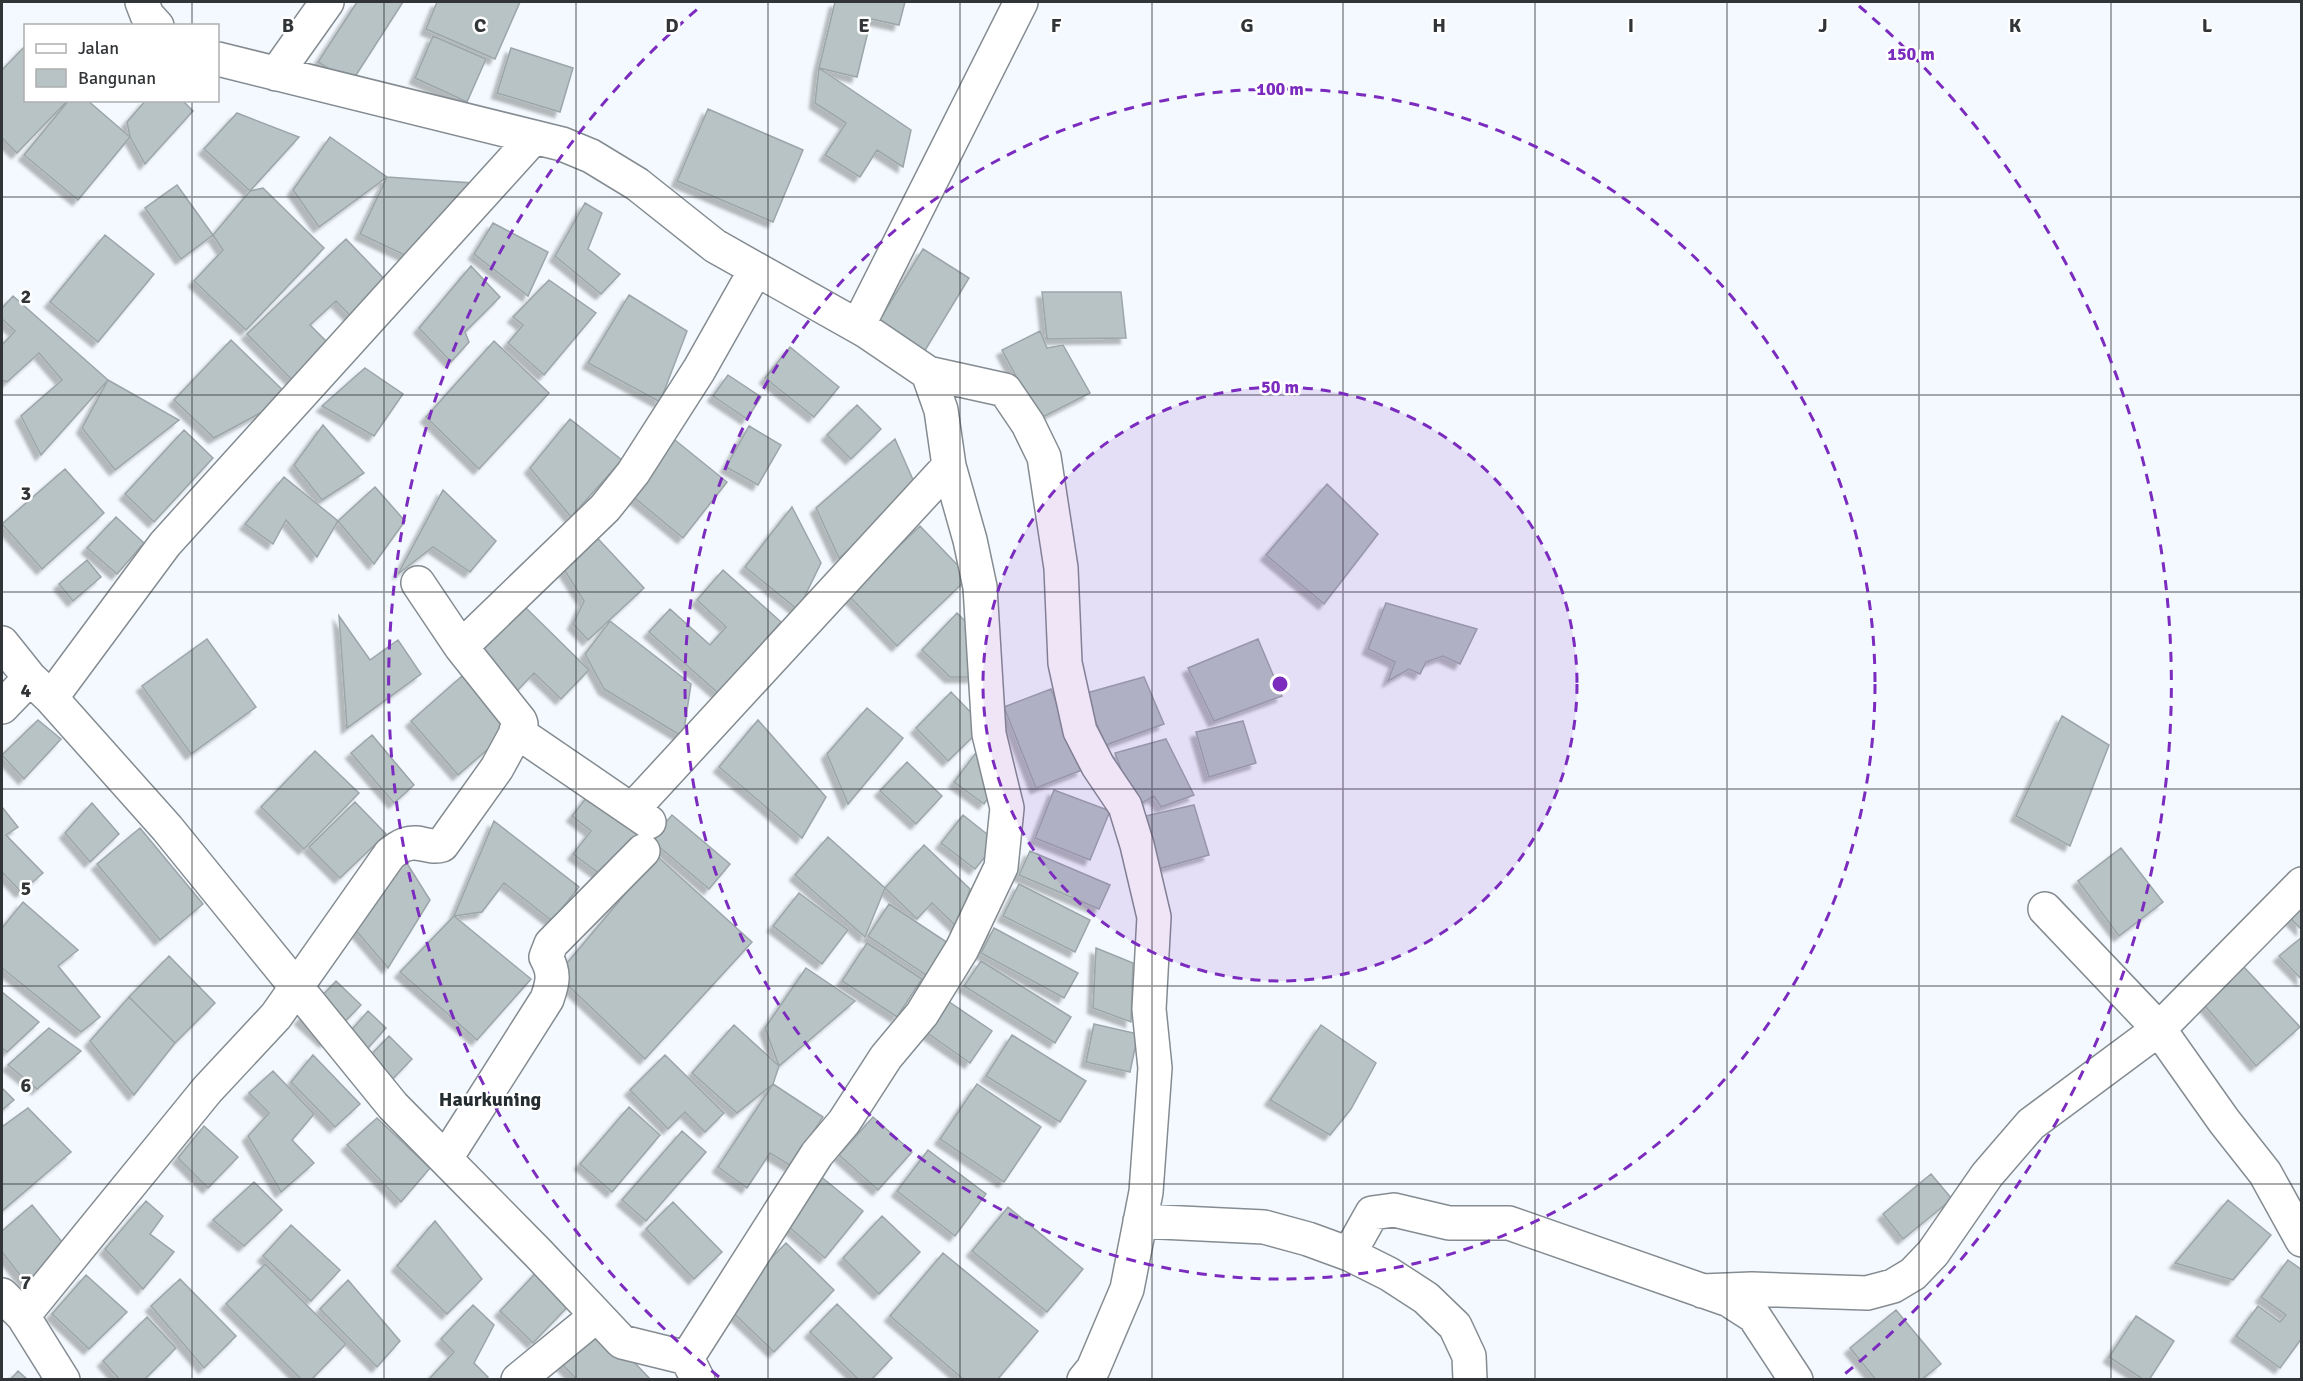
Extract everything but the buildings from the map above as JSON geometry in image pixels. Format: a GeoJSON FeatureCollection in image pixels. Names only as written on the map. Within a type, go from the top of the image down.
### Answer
{"type":"FeatureCollection","features":[{"type":"Feature","properties":{"kind":"street"},"geometry":{"type":"LineString","coordinates":[[142,2],[147,15],[155,24]]}},
{"type":"Feature","properties":{"kind":"street"},"geometry":{"type":"LineString","coordinates":[[276,74],[327,2]]}},
{"type":"Feature","properties":{"kind":"street"},"geometry":{"type":"LineString","coordinates":[[858,326],[1021,2]]}},
{"type":"Feature","properties":{"kind":"street"},"geometry":{"type":"LineString","coordinates":[[219,59],[562,144],[591,156],[637,184],[716,246],[858,326],[928,373],[1005,390],[1028,424],[1044,458],[1061,568],[1065,663],[1080,731],[1098,766],[1125,806],[1154,917],[1149,1009],[1155,1068],[1146,1192],[1127,1289],[1093,1369],[1084,1380]]}},
{"type":"Feature","properties":{"kind":"street"},"geometry":{"type":"LineString","coordinates":[[2,707],[41,688],[165,544],[534,137]]}},
{"type":"Feature","properties":{"kind":"street"},"geometry":{"type":"LineString","coordinates":[[461,647],[605,508],[633,473],[699,370],[756,269]]}},
{"type":"Feature","properties":{"kind":"street"},"geometry":{"type":"LineString","coordinates":[[2,643],[166,828],[393,1106],[446,1158],[622,1342],[692,1369],[817,1154],[844,1122],[886,1057],[922,1014],[962,949],[1001,867],[1007,808],[989,734],[980,586],[970,540],[949,466],[941,410],[928,373]]}},
{"type":"Feature","properties":{"kind":"street"},"geometry":{"type":"LineString","coordinates":[[446,1158],[547,999],[553,983],[550,964],[546,957],[551,944],[641,828],[949,466]]}},
{"type":"Feature","properties":{"kind":"street"},"geometry":{"type":"LineString","coordinates":[[63,1380],[12,1305],[252,1043],[297,989],[390,854],[404,844],[413,843],[432,847],[442,845],[497,768],[521,724],[516,714],[461,647],[418,583]]}},
{"type":"Feature","properties":{"kind":"street"},"geometry":{"type":"LineString","coordinates":[[516,731],[641,828]]}},
{"type":"Feature","properties":{"kind":"street"},"geometry":{"type":"LineString","coordinates":[[1701,1291],[1752,1289],[1867,1293],[1893,1286],[1914,1274],[1933,1253],[1988,1174],[2031,1124],[2159,1029],[2301,884]]}},
{"type":"Feature","properties":{"kind":"street"},"geometry":{"type":"LineString","coordinates":[[2045,909],[2159,1029],[2224,1121],[2265,1173],[2301,1240]]}},
{"type":"Feature","properties":{"kind":"street"},"geometry":{"type":"LineString","coordinates":[[1349,1254],[1372,1213],[1394,1210],[1449,1223],[1509,1223],[1729,1300],[1754,1316],[1796,1380]]}},
{"type":"Feature","properties":{"kind":"street"},"geometry":{"type":"LineString","coordinates":[[1140,1221],[1264,1227],[1308,1239],[1349,1254],[1389,1274],[1426,1298],[1455,1326],[1468,1356],[1470,1380]]}},
{"type":"Feature","properties":{"kind":"street"},"geometry":{"type":"LineString","coordinates":[[518,1380],[596,1316]]}},
{"type":"Feature","properties":{"kind":"district","name":"Haurkuning"},"geometry":{"type":"Point","coordinates":[490,1099]}}]}
